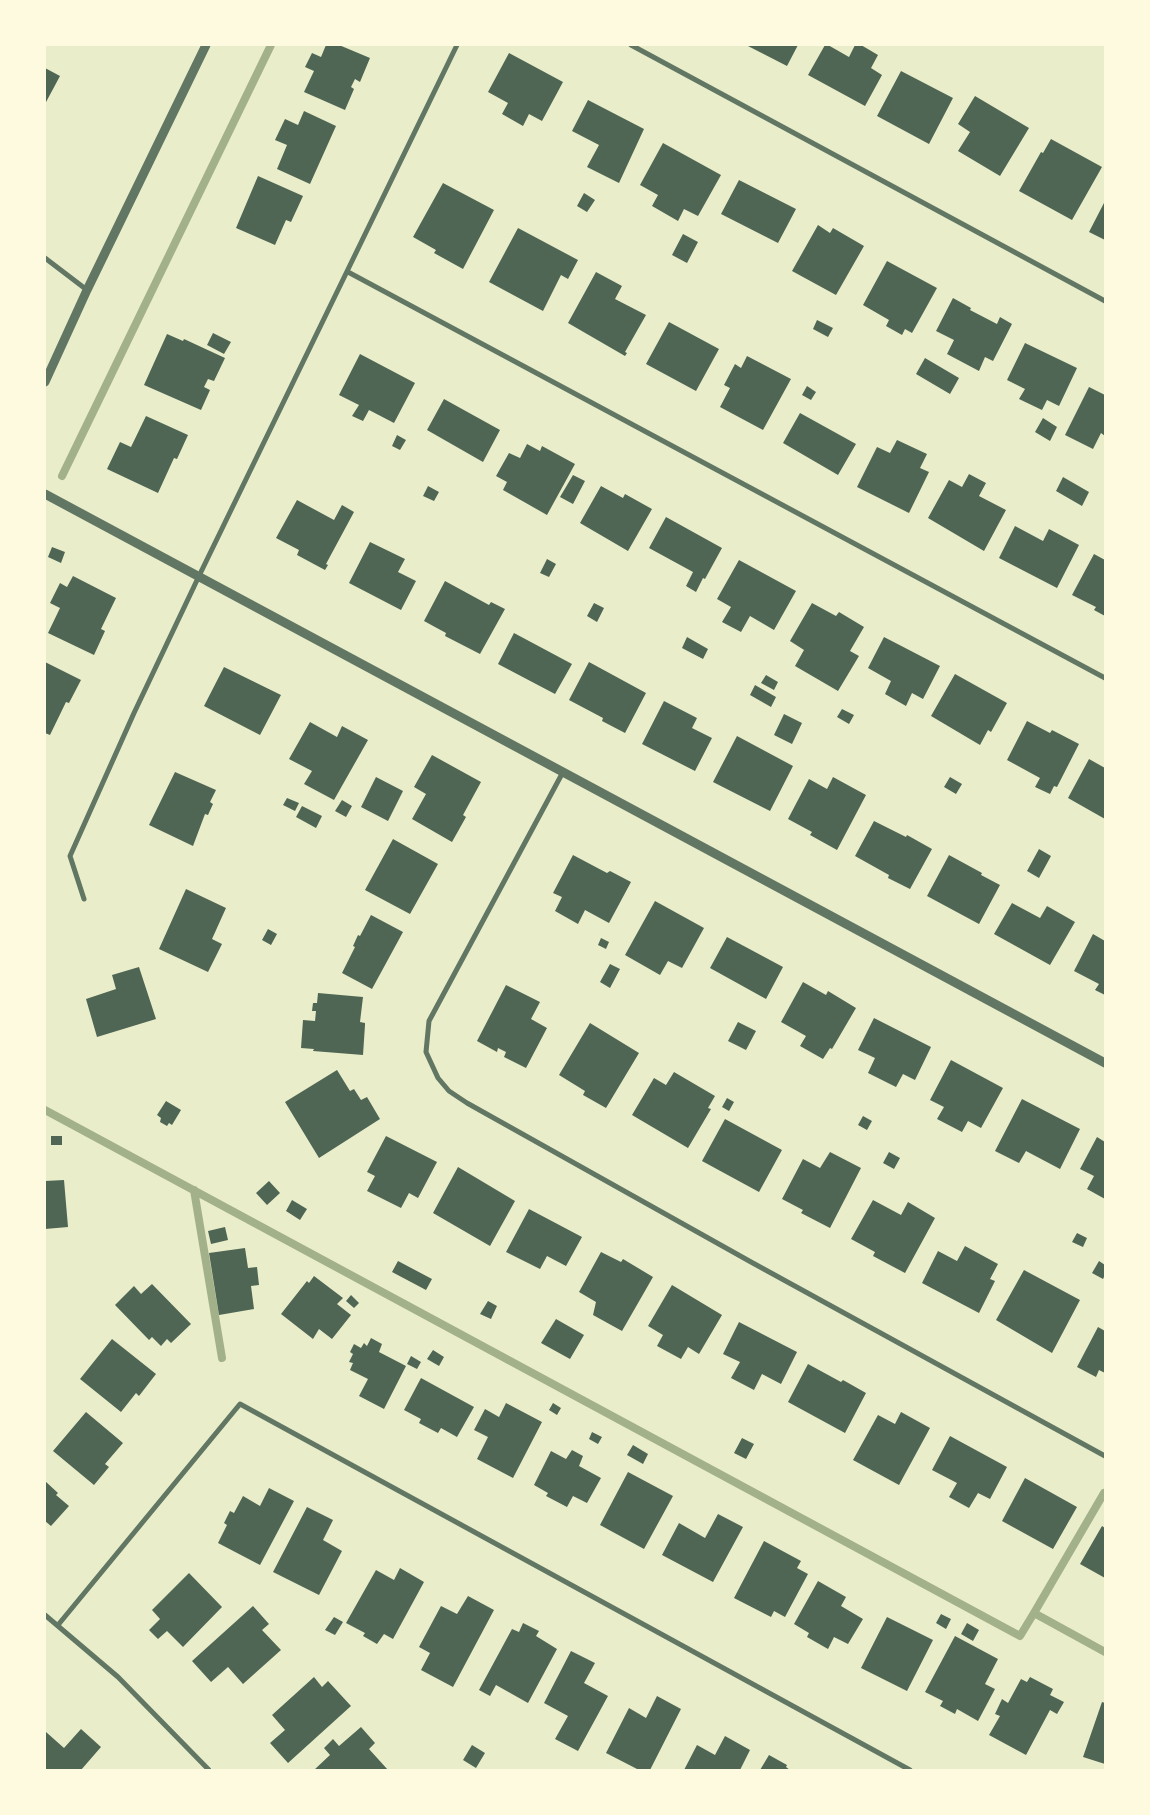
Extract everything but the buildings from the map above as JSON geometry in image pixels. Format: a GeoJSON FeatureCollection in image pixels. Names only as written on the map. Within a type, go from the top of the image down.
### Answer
{"type":"FeatureCollection","features":[{"type":"Feature","properties":{"kind":"street"},"geometry":{"type":"LineString","coordinates":[[45,382],[87,290],[206,45]]}},
{"type":"Feature","properties":{"kind":"street"},"geometry":{"type":"LineString","coordinates":[[84,899],[70,856],[134,713],[199,576],[457,45]]}},
{"type":"Feature","properties":{"kind":"street"},"geometry":{"type":"LineString","coordinates":[[632,45],[1105,301]]}},
{"type":"Feature","properties":{"kind":"street"},"geometry":{"type":"LineString","coordinates":[[45,258],[87,290]]}},
{"type":"Feature","properties":{"kind":"street"},"geometry":{"type":"LineString","coordinates":[[348,272],[1105,678]]}},
{"type":"Feature","properties":{"kind":"street"},"geometry":{"type":"LineString","coordinates":[[45,494],[1105,1063]]}},
{"type":"Feature","properties":{"kind":"street"},"geometry":{"type":"LineString","coordinates":[[562,772],[429,1021],[426,1052],[438,1078],[449,1091],[467,1103],[1105,1456]]}},
{"type":"Feature","properties":{"kind":"street"},"geometry":{"type":"LineString","coordinates":[[58,1624],[240,1404],[910,1770]]}},
{"type":"Feature","properties":{"kind":"street"},"geometry":{"type":"LineString","coordinates":[[45,1615],[58,1624],[118,1677],[209,1770]]}},
{"type":"Feature","properties":{"kind":"waterway"},"geometry":{"type":"LineString","coordinates":[[62,476],[271,45]]}},
{"type":"Feature","properties":{"kind":"waterway"},"geometry":{"type":"LineString","coordinates":[[45,1110],[1020,1636],[1034,1613],[1105,1652]]}},
{"type":"Feature","properties":{"kind":"waterway"},"geometry":{"type":"LineString","coordinates":[[194,1190],[222,1358]]}},
{"type":"Feature","properties":{"kind":"waterway"},"geometry":{"type":"LineString","coordinates":[[1034,1613],[1104,1493]]}}]}
